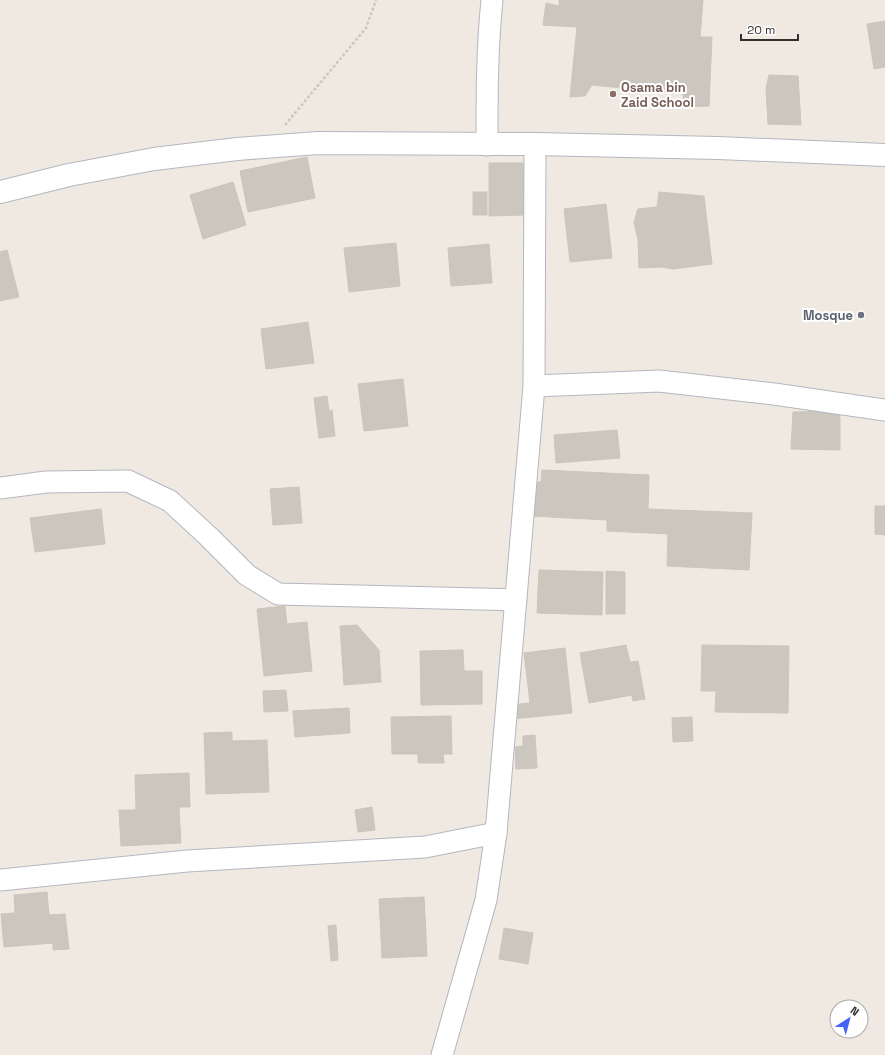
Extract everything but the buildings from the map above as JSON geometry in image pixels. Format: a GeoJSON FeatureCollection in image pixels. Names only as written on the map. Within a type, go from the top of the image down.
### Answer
{"type":"FeatureCollection","features":[{"type":"Feature","properties":{"kind":"street"},"geometry":{"type":"LineString","coordinates":[[487,145],[488,37],[492,0]]}},
{"type":"Feature","properties":{"kind":"street"},"geometry":{"type":"LineString","coordinates":[[0,192],[69,175],[154,159],[267,146],[318,142],[487,145],[535,144],[718,148],[885,155]]}},
{"type":"Feature","properties":{"kind":"street"},"geometry":{"type":"LineString","coordinates":[[442,1055],[486,900],[496,833],[534,386],[535,144]]}},
{"type":"Feature","properties":{"kind":"street"},"geometry":{"type":"LineString","coordinates":[[534,386],[659,381],[774,394],[885,410]]}},
{"type":"Feature","properties":{"kind":"street"},"geometry":{"type":"LineString","coordinates":[[0,488],[46,482],[128,481],[170,501],[247,575],[278,594],[516,600]]}},
{"type":"Feature","properties":{"kind":"street"},"geometry":{"type":"LineString","coordinates":[[0,880],[187,862],[425,847],[496,833]]}},
{"type":"Feature","properties":{"kind":"path"},"geometry":{"type":"LineString","coordinates":[[267,146],[366,28],[376,0]]}},
{"type":"Feature","properties":{"kind":"place","name":"Osama bin Zaid School"},"geometry":{"type":"Point","coordinates":[613,94]}},
{"type":"Feature","properties":{"kind":"place","name":"Mosque"},"geometry":{"type":"Point","coordinates":[861,315]}}]}
